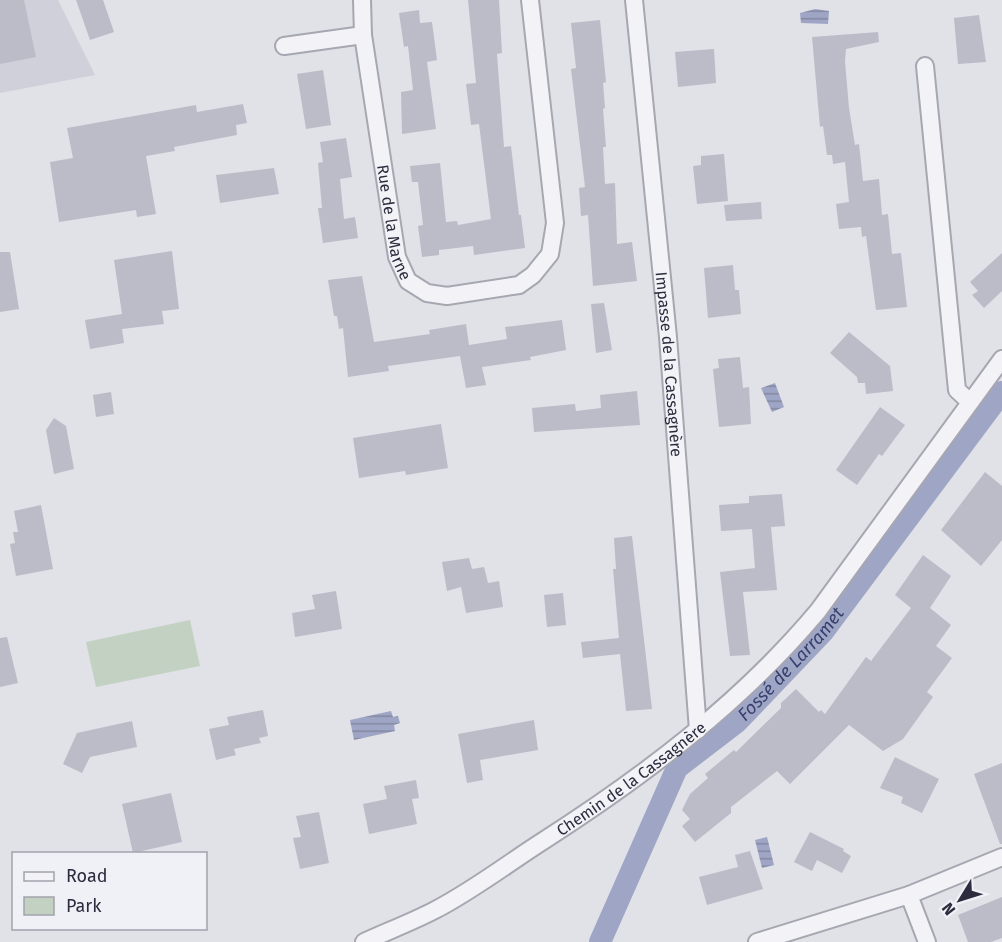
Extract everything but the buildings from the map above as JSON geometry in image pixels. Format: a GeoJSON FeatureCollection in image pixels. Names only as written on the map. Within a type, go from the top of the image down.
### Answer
{"type":"FeatureCollection","features":[{"type":"Feature","properties":{"kind":"street","name":"Rue de la Marne"},"geometry":{"type":"LineString","coordinates":[[362,0],[363,35],[397,257],[408,280],[427,293],[447,296],[519,285],[533,275],[550,254],[555,223],[530,0]]}},
{"type":"Feature","properties":{"kind":"street","name":"Impasse de la Cassagnère"},"geometry":{"type":"LineString","coordinates":[[634,0],[668,336],[698,730]]}},
{"type":"Feature","properties":{"kind":"street"},"geometry":{"type":"LineString","coordinates":[[284,46],[363,35]]}},
{"type":"Feature","properties":{"kind":"street"},"geometry":{"type":"LineString","coordinates":[[925,66],[957,390],[970,402]]}},
{"type":"Feature","properties":{"kind":"street","name":"Chemin de la Cassagnère"},"geometry":{"type":"LineString","coordinates":[[364,942],[436,910],[594,808],[698,730],[749,686],[812,619],[1002,359]]}},
{"type":"Feature","properties":{"kind":"street"},"geometry":{"type":"LineString","coordinates":[[757,942],[909,895],[1002,857]]}},
{"type":"Feature","properties":{"kind":"street"},"geometry":{"type":"LineString","coordinates":[[909,895],[927,942]]}},
{"type":"Feature","properties":{"kind":"shaded area"},"geometry":{"type":"Polygon","coordinates":[[[0,0],[58,0],[95,75],[0,93],[0,0]]]}},
{"type":"Feature","properties":{"kind":"green space"},"geometry":{"type":"Polygon","coordinates":[[[190,620],[200,666],[96,687],[86,642],[190,620]]]}},
{"type":"Feature","properties":{"kind":"water"},"geometry":{"type":"Polygon","coordinates":[[[815,9],[829,11],[828,24],[801,23],[800,13],[815,9]]]}},
{"type":"Feature","properties":{"kind":"water"},"geometry":{"type":"Polygon","coordinates":[[[775,383],[784,407],[772,412],[761,388],[775,383]]]}},
{"type":"Feature","properties":{"kind":"water"},"geometry":{"type":"Polygon","coordinates":[[[391,711],[393,717],[398,716],[400,723],[394,725],[395,731],[354,740],[350,720],[391,711]]]}},
{"type":"Feature","properties":{"kind":"water"},"geometry":{"type":"Polygon","coordinates":[[[767,837],[774,865],[762,868],[755,840],[767,837]]]}},
{"type":"Feature","properties":{"kind":"waterway","name":"Fossé de Larramet"},"geometry":{"type":"LineString","coordinates":[[600,942],[677,768],[737,722],[823,632],[1002,392]]}}]}
